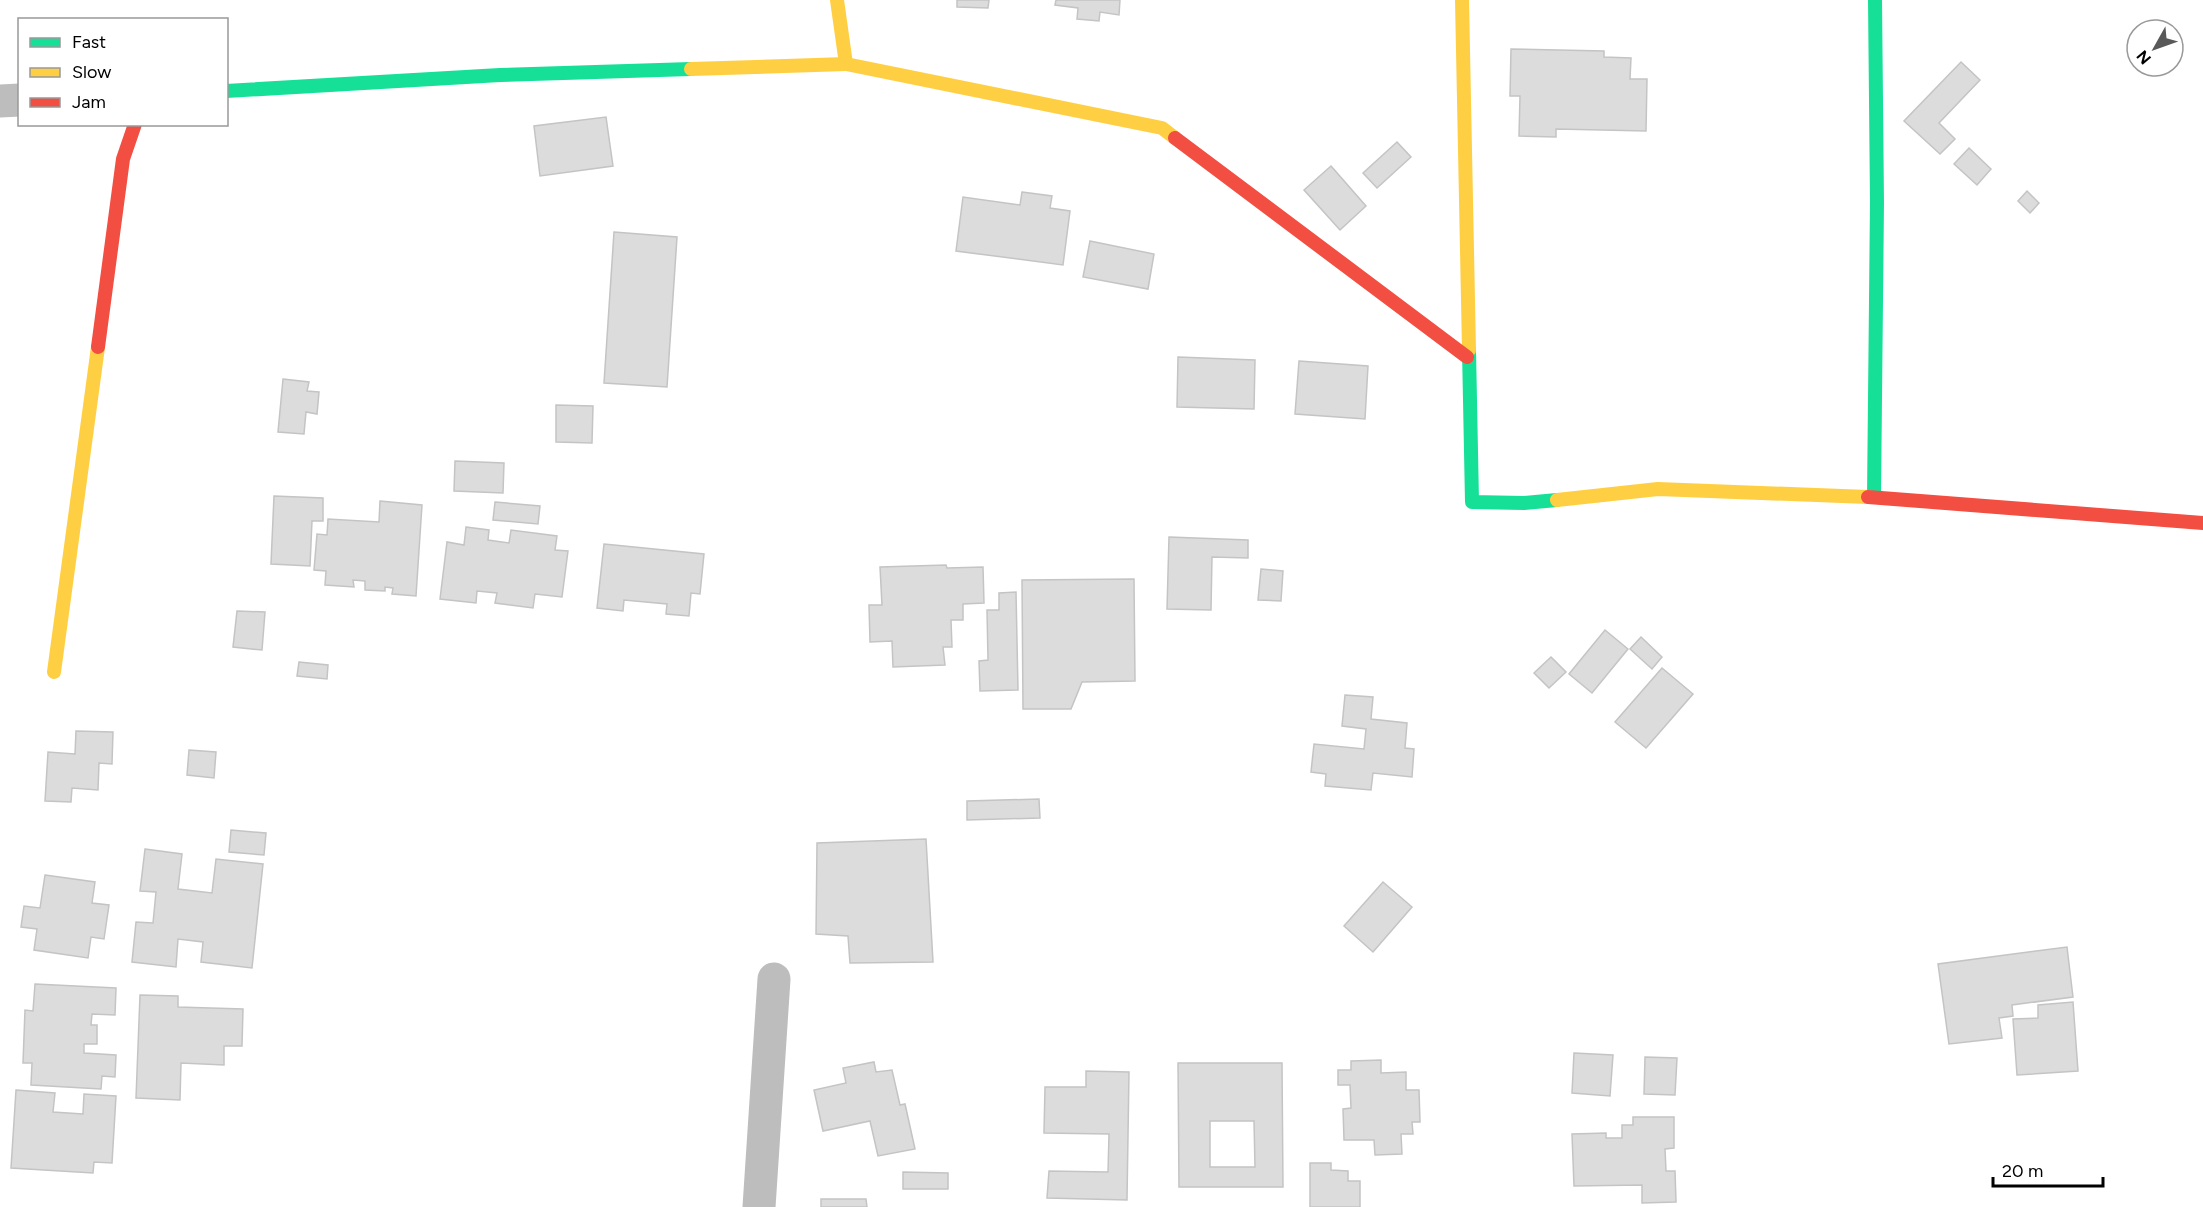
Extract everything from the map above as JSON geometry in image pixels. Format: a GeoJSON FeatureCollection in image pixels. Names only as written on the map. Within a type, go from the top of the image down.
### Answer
{"type":"FeatureCollection","features":[{"type":"Feature","properties":{"kind":"street"},"geometry":{"type":"LineString","coordinates":[[837,0],[846,64]]}},
{"type":"Feature","properties":{"kind":"street"},"geometry":{"type":"LineString","coordinates":[[1462,0],[1467,357],[1472,502],[1524,502],[1658,489],[1874,496],[2203,523]]}},
{"type":"Feature","properties":{"kind":"street"},"geometry":{"type":"LineString","coordinates":[[1874,496],[1877,202],[1875,0]]}},
{"type":"Feature","properties":{"kind":"street"},"geometry":{"type":"LineString","coordinates":[[228,91],[500,75],[846,64],[1162,128],[1467,357]]}},
{"type":"Feature","properties":{"kind":"street"},"geometry":{"type":"LineString","coordinates":[[0,100],[18,100]]}},
{"type":"Feature","properties":{"kind":"street"},"geometry":{"type":"LineString","coordinates":[[54,672],[123,159],[134,126]]}},
{"type":"Feature","properties":{"kind":"street"},"geometry":{"type":"LineString","coordinates":[[759,1207],[774,979]]}},
{"type":"Feature","properties":{"kind":"building"},"geometry":{"type":"Polygon","coordinates":[[[957,0],[989,0],[988,8],[957,7],[957,0]]]}},
{"type":"Feature","properties":{"kind":"building"},"geometry":{"type":"Polygon","coordinates":[[[1056,0],[1120,0],[1119,15],[1100,12],[1099,21],[1077,19],[1078,8],[1055,5],[1056,0]]]}},
{"type":"Feature","properties":{"kind":"building"},"geometry":{"type":"Polygon","coordinates":[[[1511,49],[1604,51],[1604,57],[1631,58],[1630,79],[1647,79],[1646,131],[1556,129],[1556,137],[1519,136],[1520,96],[1510,96],[1511,49]]]}},
{"type":"Feature","properties":{"kind":"building"},"geometry":{"type":"Polygon","coordinates":[[[1961,62],[1980,80],[1939,123],[1955,139],[1940,154],[1904,121],[1961,62]]]}},
{"type":"Feature","properties":{"kind":"building"},"geometry":{"type":"Polygon","coordinates":[[[606,117],[613,166],[540,176],[534,126],[606,117]]]}},
{"type":"Feature","properties":{"kind":"building"},"geometry":{"type":"Polygon","coordinates":[[[1397,142],[1411,157],[1377,188],[1363,173],[1397,142]]]}},
{"type":"Feature","properties":{"kind":"building"},"geometry":{"type":"Polygon","coordinates":[[[1969,148],[1991,169],[1977,185],[1954,164],[1969,148]]]}},
{"type":"Feature","properties":{"kind":"building"},"geometry":{"type":"Polygon","coordinates":[[[1331,166],[1366,206],[1340,230],[1304,190],[1331,166]]]}},
{"type":"Feature","properties":{"kind":"building"},"geometry":{"type":"Polygon","coordinates":[[[2027,191],[2039,203],[2030,213],[2018,201],[2027,191]]]}},
{"type":"Feature","properties":{"kind":"building"},"geometry":{"type":"Polygon","coordinates":[[[1022,192],[1052,196],[1050,208],[1070,211],[1063,265],[956,251],[963,197],[1020,205],[1022,192]]]}},
{"type":"Feature","properties":{"kind":"building"},"geometry":{"type":"Polygon","coordinates":[[[614,232],[677,237],[667,387],[604,383],[614,232]]]}},
{"type":"Feature","properties":{"kind":"building"},"geometry":{"type":"Polygon","coordinates":[[[1090,241],[1154,254],[1148,289],[1083,277],[1090,241]]]}},
{"type":"Feature","properties":{"kind":"building"},"geometry":{"type":"Polygon","coordinates":[[[1178,357],[1255,360],[1254,409],[1177,407],[1178,357]]]}},
{"type":"Feature","properties":{"kind":"building"},"geometry":{"type":"Polygon","coordinates":[[[1299,361],[1368,366],[1365,419],[1295,414],[1299,361]]]}},
{"type":"Feature","properties":{"kind":"building"},"geometry":{"type":"Polygon","coordinates":[[[283,379],[309,382],[307,391],[319,392],[317,414],[306,412],[304,434],[278,432],[283,379]]]}},
{"type":"Feature","properties":{"kind":"building"},"geometry":{"type":"Polygon","coordinates":[[[556,405],[593,406],[592,443],[556,442],[556,405]]]}},
{"type":"Feature","properties":{"kind":"building"},"geometry":{"type":"Polygon","coordinates":[[[455,461],[504,463],[503,493],[454,491],[455,461]]]}},
{"type":"Feature","properties":{"kind":"building"},"geometry":{"type":"Polygon","coordinates":[[[274,496],[323,498],[323,521],[312,521],[310,566],[271,564],[274,496]]]}},
{"type":"Feature","properties":{"kind":"building"},"geometry":{"type":"Polygon","coordinates":[[[380,501],[422,505],[416,596],[392,594],[393,588],[385,587],[385,591],[365,590],[365,581],[353,580],[354,587],[325,585],[326,571],[314,570],[317,534],[327,535],[328,519],[379,522],[380,501]]]}},
{"type":"Feature","properties":{"kind":"building"},"geometry":{"type":"Polygon","coordinates":[[[495,502],[540,506],[538,524],[493,520],[495,502]]]}},
{"type":"Feature","properties":{"kind":"building"},"geometry":{"type":"Polygon","coordinates":[[[466,527],[489,530],[488,540],[509,543],[511,530],[557,536],[555,550],[568,551],[562,597],[535,594],[533,608],[495,603],[497,593],[477,591],[476,603],[440,599],[447,542],[464,545],[466,527]]]}},
{"type":"Feature","properties":{"kind":"building"},"geometry":{"type":"Polygon","coordinates":[[[1169,537],[1248,540],[1248,558],[1212,557],[1211,610],[1167,609],[1169,537]]]}},
{"type":"Feature","properties":{"kind":"building"},"geometry":{"type":"Polygon","coordinates":[[[604,544],[704,554],[700,594],[691,593],[689,616],[666,614],[667,604],[624,600],[623,611],[597,608],[604,544]]]}},
{"type":"Feature","properties":{"kind":"building"},"geometry":{"type":"Polygon","coordinates":[[[946,565],[947,568],[983,567],[984,603],[963,604],[963,620],[951,620],[952,647],[943,647],[945,665],[893,667],[892,641],[870,642],[869,605],[882,605],[880,567],[946,565]]]}},
{"type":"Feature","properties":{"kind":"building"},"geometry":{"type":"Polygon","coordinates":[[[1261,569],[1283,571],[1281,601],[1258,600],[1261,569]]]}},
{"type":"Feature","properties":{"kind":"building"},"geometry":{"type":"Polygon","coordinates":[[[1134,579],[1135,681],[1082,682],[1071,709],[1023,709],[1022,580],[1134,579]]]}},
{"type":"Feature","properties":{"kind":"building"},"geometry":{"type":"Polygon","coordinates":[[[1016,592],[1018,690],[980,691],[979,661],[988,660],[987,610],[999,610],[999,593],[1016,592]]]}},
{"type":"Feature","properties":{"kind":"building"},"geometry":{"type":"Polygon","coordinates":[[[237,611],[265,612],[262,650],[233,647],[237,611]]]}},
{"type":"Feature","properties":{"kind":"building"},"geometry":{"type":"Polygon","coordinates":[[[1605,630],[1628,649],[1592,693],[1569,674],[1605,630]]]}},
{"type":"Feature","properties":{"kind":"building"},"geometry":{"type":"Polygon","coordinates":[[[1641,637],[1662,657],[1652,669],[1630,649],[1641,637]]]}},
{"type":"Feature","properties":{"kind":"building"},"geometry":{"type":"Polygon","coordinates":[[[1551,657],[1566,672],[1549,688],[1534,673],[1551,657]]]}},
{"type":"Feature","properties":{"kind":"building"},"geometry":{"type":"Polygon","coordinates":[[[299,662],[328,665],[327,679],[297,676],[299,662]]]}},
{"type":"Feature","properties":{"kind":"building"},"geometry":{"type":"Polygon","coordinates":[[[1662,668],[1693,694],[1646,748],[1615,722],[1662,668]]]}},
{"type":"Feature","properties":{"kind":"building"},"geometry":{"type":"Polygon","coordinates":[[[1345,695],[1373,697],[1371,719],[1407,723],[1405,748],[1414,749],[1412,777],[1373,773],[1371,790],[1325,786],[1326,774],[1311,772],[1314,744],[1364,749],[1366,729],[1342,726],[1345,695]]]}},
{"type":"Feature","properties":{"kind":"building"},"geometry":{"type":"Polygon","coordinates":[[[76,731],[113,732],[112,764],[99,763],[98,790],[72,788],[71,802],[45,801],[48,752],[75,754],[76,731]]]}},
{"type":"Feature","properties":{"kind":"building"},"geometry":{"type":"Polygon","coordinates":[[[189,750],[216,752],[214,778],[187,775],[189,750]]]}},
{"type":"Feature","properties":{"kind":"building"},"geometry":{"type":"Polygon","coordinates":[[[1039,799],[1040,818],[967,820],[967,801],[1039,799]]]}},
{"type":"Feature","properties":{"kind":"building"},"geometry":{"type":"Polygon","coordinates":[[[231,830],[266,833],[264,855],[229,852],[231,830]]]}},
{"type":"Feature","properties":{"kind":"building"},"geometry":{"type":"Polygon","coordinates":[[[926,839],[933,962],[850,963],[848,936],[816,934],[817,843],[926,839]]]}},
{"type":"Feature","properties":{"kind":"building"},"geometry":{"type":"Polygon","coordinates":[[[145,849],[182,854],[178,889],[212,893],[216,859],[263,864],[252,968],[201,962],[203,942],[178,939],[176,967],[132,962],[136,922],[153,923],[156,892],[140,891],[145,849]]]}},
{"type":"Feature","properties":{"kind":"building"},"geometry":{"type":"Polygon","coordinates":[[[45,875],[95,882],[92,903],[109,905],[104,939],[91,937],[88,958],[34,950],[37,929],[21,927],[24,906],[40,908],[45,875]]]}},
{"type":"Feature","properties":{"kind":"building"},"geometry":{"type":"Polygon","coordinates":[[[1383,882],[1412,907],[1373,952],[1344,926],[1383,882]]]}},
{"type":"Feature","properties":{"kind":"building"},"geometry":{"type":"Polygon","coordinates":[[[2067,947],[2073,997],[2012,1005],[2013,1016],[1999,1018],[2002,1038],[1949,1044],[1938,964],[2067,947]]]}},
{"type":"Feature","properties":{"kind":"building"},"geometry":{"type":"Polygon","coordinates":[[[35,984],[116,988],[115,1015],[92,1014],[91,1025],[97,1025],[97,1044],[84,1044],[84,1053],[116,1055],[115,1077],[102,1076],[101,1089],[31,1085],[32,1063],[23,1063],[25,1010],[33,1011],[35,984]]]}},
{"type":"Feature","properties":{"kind":"building"},"geometry":{"type":"Polygon","coordinates":[[[140,995],[178,996],[178,1007],[243,1009],[242,1046],[224,1046],[224,1065],[181,1063],[180,1100],[136,1098],[140,995]]]}},
{"type":"Feature","properties":{"kind":"building"},"geometry":{"type":"Polygon","coordinates":[[[2073,1002],[2078,1071],[2017,1075],[2013,1019],[2038,1018],[2038,1005],[2073,1002]]]}},
{"type":"Feature","properties":{"kind":"building"},"geometry":{"type":"Polygon","coordinates":[[[1574,1053],[1613,1055],[1610,1096],[1572,1093],[1574,1053]]]}},
{"type":"Feature","properties":{"kind":"building"},"geometry":{"type":"Polygon","coordinates":[[[1645,1057],[1677,1058],[1675,1095],[1644,1094],[1645,1057]]]}},
{"type":"Feature","properties":{"kind":"building"},"geometry":{"type":"Polygon","coordinates":[[[1381,1060],[1381,1073],[1406,1072],[1406,1090],[1419,1090],[1420,1122],[1412,1122],[1413,1134],[1401,1134],[1402,1154],[1375,1155],[1374,1140],[1344,1140],[1343,1109],[1351,1108],[1350,1085],[1338,1085],[1338,1070],[1351,1070],[1351,1061],[1381,1060]]]}},
{"type":"Feature","properties":{"kind":"building"},"geometry":{"type":"Polygon","coordinates":[[[874,1062],[876,1072],[892,1070],[900,1105],[905,1104],[915,1149],[878,1156],[870,1121],[823,1131],[814,1090],[846,1083],[843,1068],[874,1062]]]}},
{"type":"Feature","properties":{"kind":"building"},"geometry":{"type":"Polygon","coordinates":[[[1178,1063],[1282,1063],[1283,1187],[1179,1187],[1178,1063]],[[1210,1121],[1210,1167],[1255,1167],[1254,1121],[1210,1121]]]}},
{"type":"Feature","properties":{"kind":"building"},"geometry":{"type":"Polygon","coordinates":[[[1086,1071],[1129,1072],[1127,1200],[1047,1198],[1049,1171],[1108,1172],[1109,1134],[1044,1133],[1045,1087],[1086,1087],[1086,1071]]]}},
{"type":"Feature","properties":{"kind":"building"},"geometry":{"type":"Polygon","coordinates":[[[16,1090],[55,1093],[53,1112],[83,1114],[84,1094],[116,1096],[112,1163],[94,1162],[93,1173],[11,1168],[16,1090]]]}},
{"type":"Feature","properties":{"kind":"building"},"geometry":{"type":"Polygon","coordinates":[[[1633,1117],[1674,1117],[1674,1148],[1665,1149],[1666,1171],[1675,1171],[1676,1202],[1642,1203],[1642,1185],[1574,1186],[1572,1134],[1606,1133],[1606,1138],[1622,1138],[1622,1125],[1633,1125],[1633,1117]]]}},
{"type":"Feature","properties":{"kind":"building"},"geometry":{"type":"Polygon","coordinates":[[[1310,1163],[1331,1163],[1331,1170],[1348,1171],[1348,1181],[1360,1181],[1360,1207],[1310,1207],[1310,1163]]]}},
{"type":"Feature","properties":{"kind":"building"},"geometry":{"type":"Polygon","coordinates":[[[903,1172],[948,1173],[948,1189],[903,1189],[903,1172]]]}},
{"type":"Feature","properties":{"kind":"building"},"geometry":{"type":"Polygon","coordinates":[[[821,1199],[866,1199],[867,1207],[821,1207],[821,1199]]]}},
{"type":"Feature","properties":{"kind":"traffic: fast"},"geometry":{"type":"LineString","coordinates":[[1874,497],[1877,202],[1875,0]]}},
{"type":"Feature","properties":{"kind":"traffic: fast"},"geometry":{"type":"LineString","coordinates":[[228,91],[500,75],[691,69]]}},
{"type":"Feature","properties":{"kind":"traffic: fast"},"geometry":{"type":"LineString","coordinates":[[1469,350],[1472,502],[1524,503],[1557,500]]}},
{"type":"Feature","properties":{"kind":"traffic: slow"},"geometry":{"type":"LineString","coordinates":[[837,0],[846,64],[1162,128],[1175,138]]}},
{"type":"Feature","properties":{"kind":"traffic: slow"},"geometry":{"type":"LineString","coordinates":[[1462,0],[1469,350]]}},
{"type":"Feature","properties":{"kind":"traffic: slow"},"geometry":{"type":"LineString","coordinates":[[691,69],[846,64]]}},
{"type":"Feature","properties":{"kind":"traffic: slow"},"geometry":{"type":"LineString","coordinates":[[54,672],[98,347]]}},
{"type":"Feature","properties":{"kind":"traffic: slow"},"geometry":{"type":"LineString","coordinates":[[1557,500],[1658,489],[1868,497]]}},
{"type":"Feature","properties":{"kind":"traffic: jam"},"geometry":{"type":"LineString","coordinates":[[98,347],[123,159],[134,126]]}},
{"type":"Feature","properties":{"kind":"traffic: jam"},"geometry":{"type":"LineString","coordinates":[[1175,138],[1467,357]]}},
{"type":"Feature","properties":{"kind":"traffic: jam"},"geometry":{"type":"LineString","coordinates":[[1868,497],[2203,523]]}}]}
